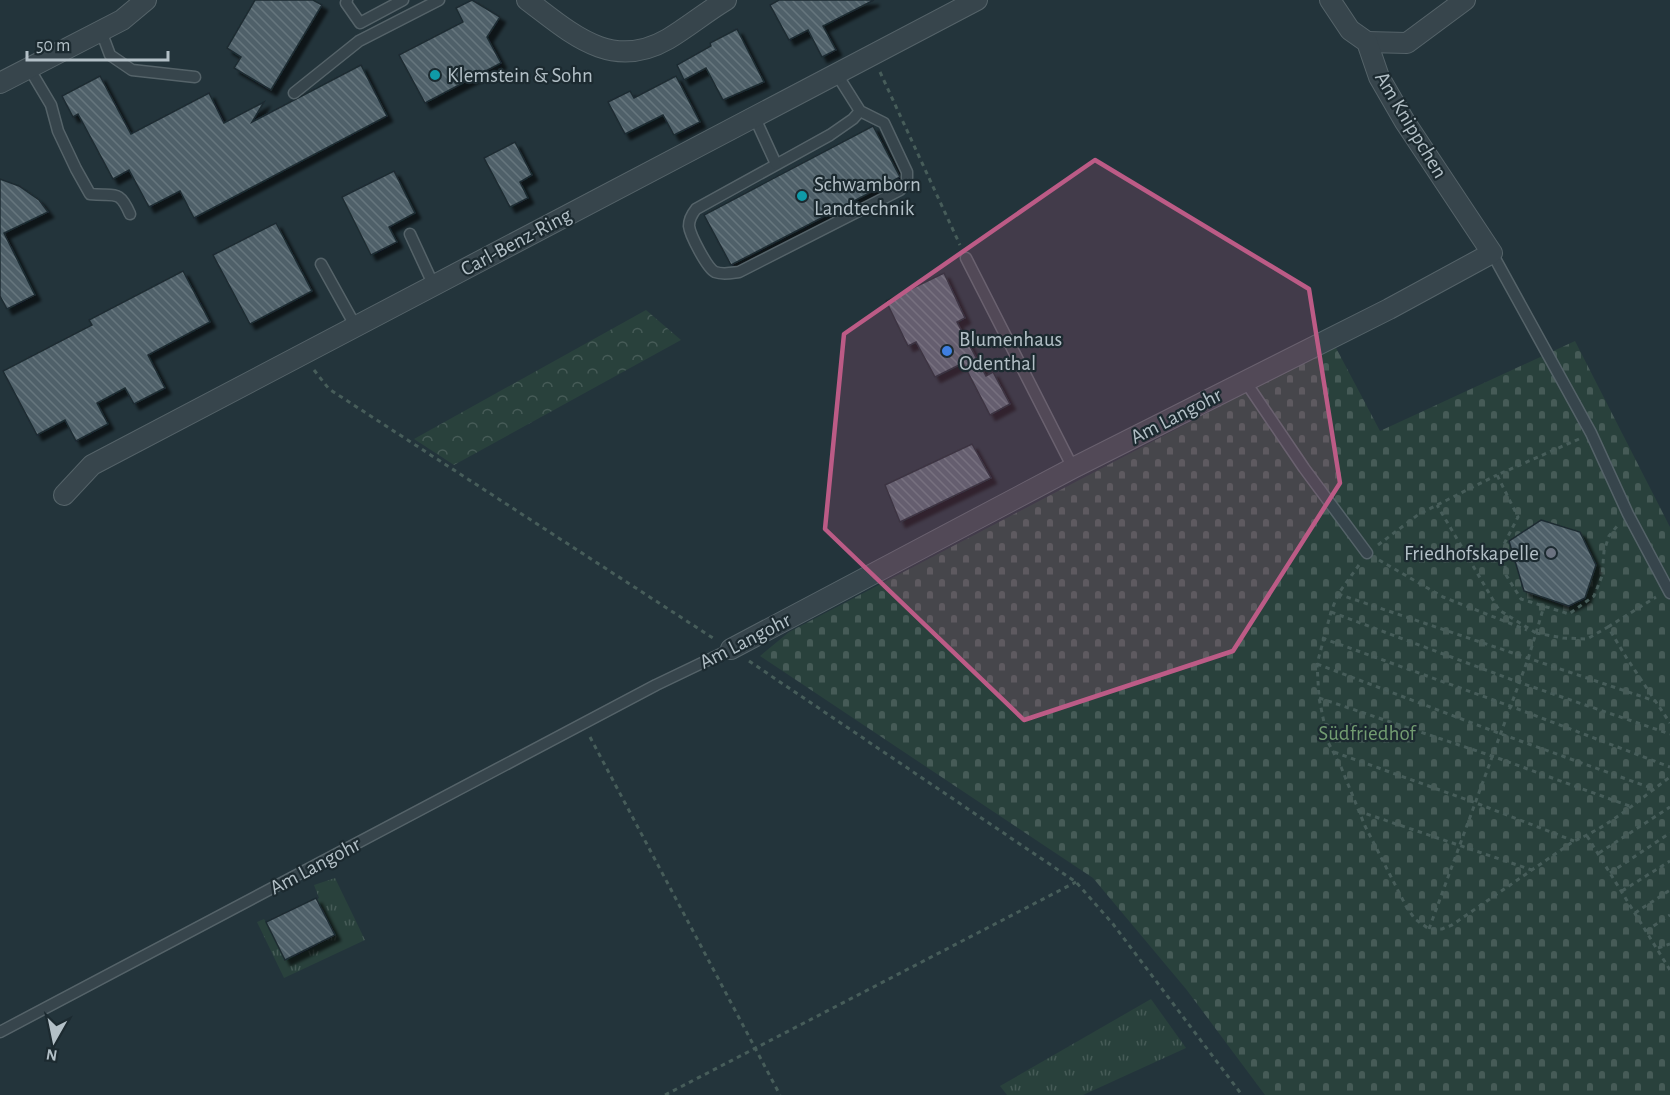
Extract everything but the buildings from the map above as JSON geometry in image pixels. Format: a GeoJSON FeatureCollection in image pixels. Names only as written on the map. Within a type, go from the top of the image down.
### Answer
{"type":"FeatureCollection","features":[{"type":"Feature","properties":{"kind":"street"},"geometry":{"type":"LineString","coordinates":[[0,83],[122,20],[146,0]]}},
{"type":"Feature","properties":{"kind":"street"},"geometry":{"type":"LineString","coordinates":[[527,0],[587,43],[618,52],[635,52],[651,48],[726,0]]}},
{"type":"Feature","properties":{"kind":"street","name":"Carl-Benz-Ring"},"geometry":{"type":"LineString","coordinates":[[64,495],[92,465],[977,0]]}},
{"type":"Feature","properties":{"kind":"street"},"geometry":{"type":"LineString","coordinates":[[1330,0],[1350,30],[1368,42],[1407,43],[1466,0]]}},
{"type":"Feature","properties":{"kind":"street","name":"Am Knippchen"},"geometry":{"type":"LineString","coordinates":[[1368,42],[1379,77],[1405,122],[1492,253]]}},
{"type":"Feature","properties":{"kind":"street","name":"Am Langohr"},"geometry":{"type":"LineString","coordinates":[[731,649],[1073,468],[1389,309],[1492,253]]}},
{"type":"Feature","properties":{"kind":"lane"},"geometry":{"type":"LineString","coordinates":[[347,0],[346,3],[360,23],[403,0]]}},
{"type":"Feature","properties":{"kind":"lane"},"geometry":{"type":"LineString","coordinates":[[294,93],[359,41],[439,0]]}},
{"type":"Feature","properties":{"kind":"lane"},"geometry":{"type":"LineString","coordinates":[[101,31],[110,55],[132,70],[195,77]]}},
{"type":"Feature","properties":{"kind":"lane"},"geometry":{"type":"LineString","coordinates":[[29,68],[51,105],[58,131],[90,194],[112,194],[124,200],[130,214]]}},
{"type":"Feature","properties":{"kind":"lane"},"geometry":{"type":"LineString","coordinates":[[836,73],[860,111],[884,123],[907,172],[906,182],[900,190],[739,272],[726,274],[708,267],[689,228],[690,217],[696,208],[830,135],[853,120],[860,111]]}},
{"type":"Feature","properties":{"kind":"lane"},"geometry":{"type":"LineString","coordinates":[[754,116],[776,164]]}},
{"type":"Feature","properties":{"kind":"lane"},"geometry":{"type":"LineString","coordinates":[[410,234],[434,286]]}},
{"type":"Feature","properties":{"kind":"lane"},"geometry":{"type":"LineString","coordinates":[[1492,253],[1591,433],[1628,514],[1669,591]]}},
{"type":"Feature","properties":{"kind":"lane"},"geometry":{"type":"LineString","coordinates":[[966,258],[1073,468]]}},
{"type":"Feature","properties":{"kind":"lane"},"geometry":{"type":"LineString","coordinates":[[321,264],[357,327]]}},
{"type":"Feature","properties":{"kind":"lane"},"geometry":{"type":"LineString","coordinates":[[1245,381],[1304,468],[1366,553]]}},
{"type":"Feature","properties":{"kind":"lane","name":"Am Langohr"},"geometry":{"type":"LineString","coordinates":[[0,1032],[656,685],[731,649]]}},
{"type":"Feature","properties":{"kind":"path"},"geometry":{"type":"LineString","coordinates":[[872,54],[966,258]]}},
{"type":"Feature","properties":{"kind":"path"},"geometry":{"type":"LineString","coordinates":[[305,355],[315,373],[329,389],[731,649],[1076,882],[1113,924],[1242,1095]]}},
{"type":"Feature","properties":{"kind":"path"},"geometry":{"type":"LineString","coordinates":[[1591,433],[1497,475],[1419,514],[1366,553],[1338,594],[1322,638],[1317,664],[1319,698],[1328,742],[1388,873],[1415,920],[1429,929],[1442,929],[1452,925],[1574,841],[1587,836],[1632,807],[1670,777]]}},
{"type":"Feature","properties":{"kind":"path"},"geometry":{"type":"LineString","coordinates":[[1497,475],[1518,517],[1503,546],[1506,575],[1521,599],[1569,614],[1594,596],[1602,576],[1604,551],[1609,536],[1628,514]]}},
{"type":"Feature","properties":{"kind":"path"},"geometry":{"type":"LineString","coordinates":[[1437,505],[1499,610],[1536,633]]}},
{"type":"Feature","properties":{"kind":"path"},"geometry":{"type":"LineString","coordinates":[[1366,553],[1443,597],[1536,633],[1563,638],[1587,639],[1669,591]]}},
{"type":"Feature","properties":{"kind":"path"},"geometry":{"type":"LineString","coordinates":[[1338,594],[1656,701]]}},
{"type":"Feature","properties":{"kind":"path"},"geometry":{"type":"LineString","coordinates":[[1429,929],[1528,659],[1544,606]]}},
{"type":"Feature","properties":{"kind":"path"},"geometry":{"type":"LineString","coordinates":[[1330,612],[1518,682],[1670,734]]}},
{"type":"Feature","properties":{"kind":"path"},"geometry":{"type":"LineString","coordinates":[[1608,627],[1670,723]]}},
{"type":"Feature","properties":{"kind":"path"},"geometry":{"type":"LineString","coordinates":[[1322,638],[1510,705],[1670,767]]}},
{"type":"Feature","properties":{"kind":"path"},"geometry":{"type":"LineString","coordinates":[[1317,664],[1654,789]]}},
{"type":"Feature","properties":{"kind":"path"},"geometry":{"type":"LineString","coordinates":[[1319,698],[1492,756],[1632,807]]}},
{"type":"Feature","properties":{"kind":"path"},"geometry":{"type":"LineString","coordinates":[[583,725],[780,1095]]}},
{"type":"Feature","properties":{"kind":"path"},"geometry":{"type":"LineString","coordinates":[[1333,752],[1574,841]]}},
{"type":"Feature","properties":{"kind":"path"},"geometry":{"type":"LineString","coordinates":[[1598,854],[1670,807]]}},
{"type":"Feature","properties":{"kind":"path"},"geometry":{"type":"LineString","coordinates":[[1358,811],[1532,870]]}},
{"type":"Feature","properties":{"kind":"path"},"geometry":{"type":"LineString","coordinates":[[1610,873],[1670,833]]}},
{"type":"Feature","properties":{"kind":"path"},"geometry":{"type":"LineString","coordinates":[[1587,836],[1670,970]]}},
{"type":"Feature","properties":{"kind":"path"},"geometry":{"type":"LineString","coordinates":[[1622,891],[1670,861]]}},
{"type":"Feature","properties":{"kind":"path"},"geometry":{"type":"LineString","coordinates":[[665,1095],[1076,882]]}},
{"type":"Feature","properties":{"kind":"path"},"geometry":{"type":"LineString","coordinates":[[1635,913],[1670,890]]}},
{"type":"Feature","properties":{"kind":"path"},"geometry":{"type":"LineString","coordinates":[[1646,931],[1670,915]]}},
{"type":"Feature","properties":{"kind":"path"},"geometry":{"type":"LineString","coordinates":[[1657,949],[1670,944]]}},
{"type":"Feature","properties":{"kind":"highlighted area"},"geometry":{"type":"Polygon","coordinates":[[[1095,160],[1309,289],[1340,483],[1233,651],[1024,720],[825,529],[844,334],[1095,160]]]}},
{"type":"Feature","properties":{"kind":"green space"},"geometry":{"type":"Polygon","coordinates":[[[646,310],[681,340],[454,465],[414,439],[646,310]]]}},
{"type":"Feature","properties":{"kind":"green space","name":"Südfriedhof"},"geometry":{"type":"Polygon","coordinates":[[[1575,341],[1670,527],[1670,1095],[1265,1095],[1186,989],[1093,878],[760,656],[789,632],[1335,346],[1380,431],[1575,341]]]}},
{"type":"Feature","properties":{"kind":"green space"},"geometry":{"type":"Polygon","coordinates":[[[335,878],[365,940],[284,978],[257,922],[264,919],[267,924],[319,898],[314,885],[335,878]]]}},
{"type":"Feature","properties":{"kind":"green space"},"geometry":{"type":"Polygon","coordinates":[[[1151,999],[1186,1048],[1083,1095],[1007,1095],[1000,1086],[1151,999]]]}},
{"type":"Feature","properties":{"kind":"place","name":"Klemstein & Sohn"},"geometry":{"type":"Point","coordinates":[435,75]}},
{"type":"Feature","properties":{"kind":"place","name":"Schwamborn Landtechnik"},"geometry":{"type":"Point","coordinates":[802,196]}},
{"type":"Feature","properties":{"kind":"place","name":"Blumenhaus Odenthal"},"geometry":{"type":"Point","coordinates":[947,351]}},
{"type":"Feature","properties":{"kind":"place","name":"Friedhofskapelle"},"geometry":{"type":"Point","coordinates":[1551,553]}}]}
